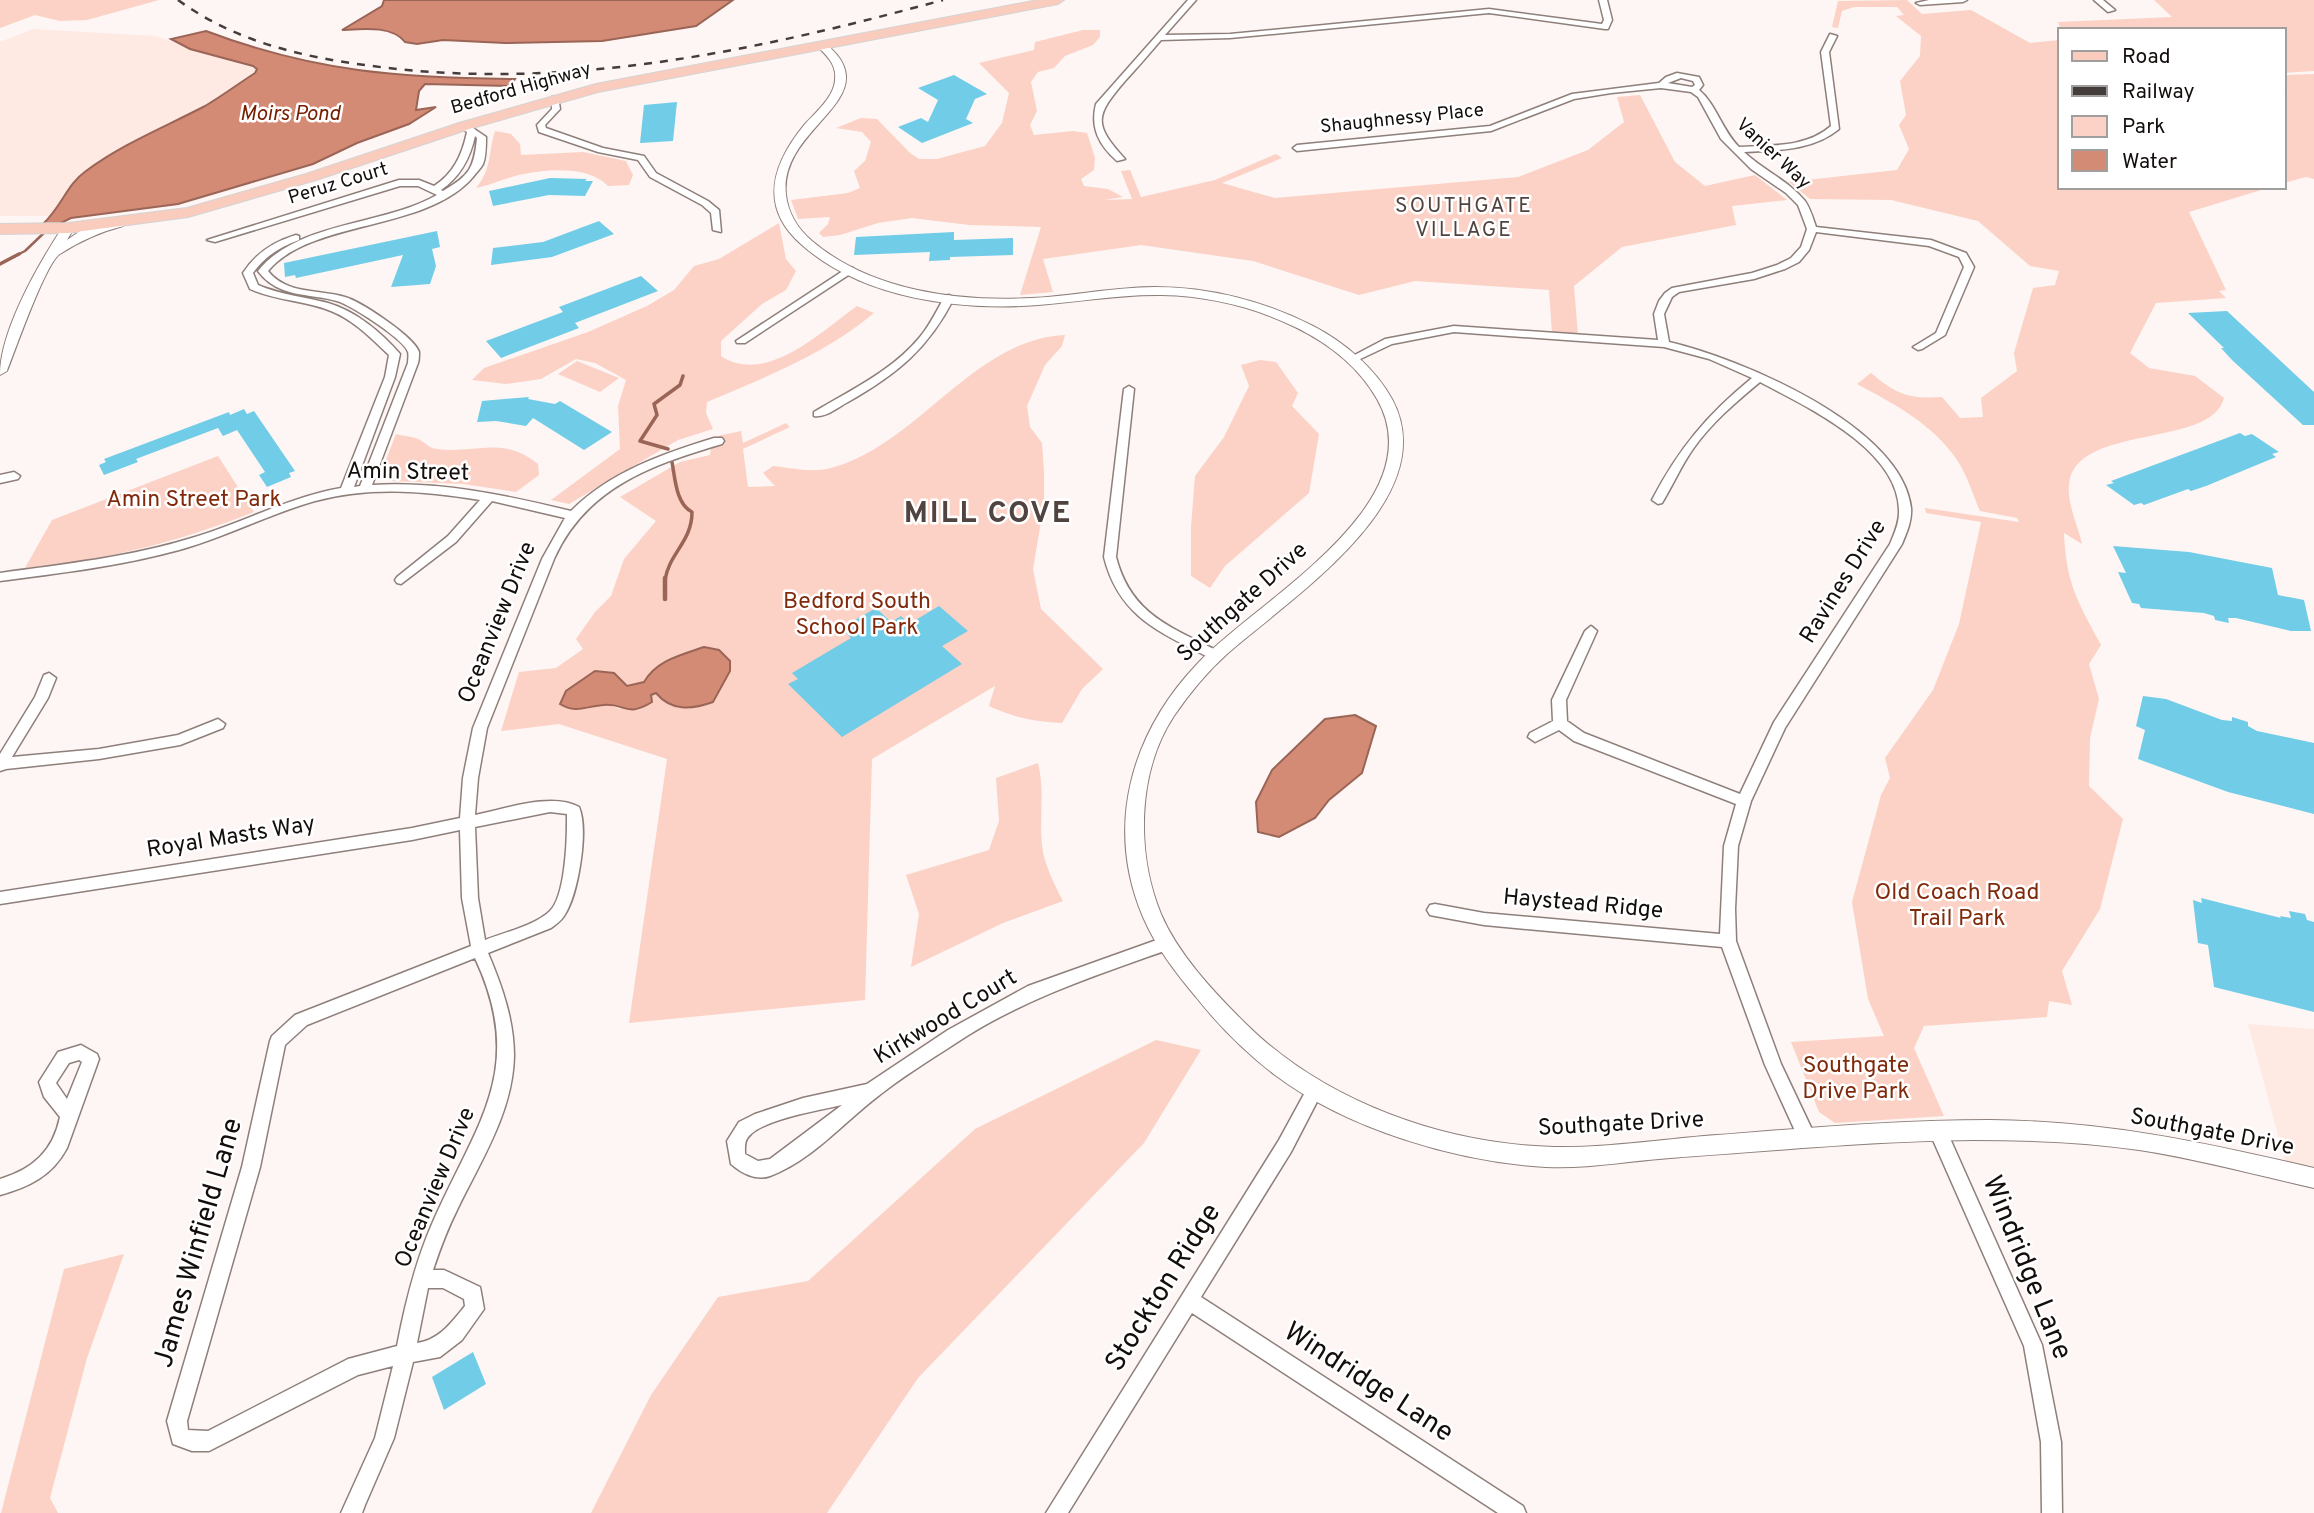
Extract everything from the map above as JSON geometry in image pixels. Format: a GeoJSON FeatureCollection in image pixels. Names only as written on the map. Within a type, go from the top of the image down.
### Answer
{"type":"FeatureCollection","features":[{"type":"Feature","properties":{"kind":"main road","name":"Bedford Highway"},"geometry":{"type":"LineString","coordinates":[[0,229],[62,228],[188,212],[596,88],[1058,0]]}},
{"type":"Feature","properties":{"kind":"street"},"geometry":{"type":"LineString","coordinates":[[1120,159],[1104,146],[1096,118],[1100,104],[1192,0]]}},
{"type":"Feature","properties":{"kind":"street"},"geometry":{"type":"LineString","coordinates":[[1161,37],[1230,36],[1489,10],[1515,12],[1581,26],[1605,27],[1608,20],[1603,0]]}},
{"type":"Feature","properties":{"kind":"street"},"geometry":{"type":"LineString","coordinates":[[1920,3],[1963,0]]}},
{"type":"Feature","properties":{"kind":"street"},"geometry":{"type":"LineString","coordinates":[[2098,0],[2111,10]]}},
{"type":"Feature","properties":{"kind":"street"},"geometry":{"type":"LineString","coordinates":[[1738,150],[1805,143],[1829,134],[1836,127],[1825,52],[1833,36]]}},
{"type":"Feature","properties":{"kind":"street"},"geometry":{"type":"LineString","coordinates":[[821,45],[835,58]]}},
{"type":"Feature","properties":{"kind":"street"},"geometry":{"type":"LineString","coordinates":[[800,49],[835,58]]}},
{"type":"Feature","properties":{"kind":"street","name":"Southgate Drive"},"geometry":{"type":"LineString","coordinates":[[835,58],[842,77],[839,89],[784,164],[781,199],[789,224],[804,241],[849,270],[914,292],[1000,303],[1135,292],[1194,294],[1258,309],[1298,324],[1352,359],[1378,387],[1394,418],[1398,453],[1387,490],[1361,528],[1286,597],[1215,655],[1172,704],[1145,754],[1136,791],[1139,878],[1150,912],[1165,944],[1213,1004],[1259,1051],[1315,1090],[1397,1125],[1486,1150],[1553,1157],[1938,1130],[2046,1130],[2169,1144],[2314,1178]]}},
{"type":"Feature","properties":{"kind":"street","name":"Vanier Way"},"geometry":{"type":"LineString","coordinates":[[1661,85],[1694,90],[1701,96],[1724,137],[1801,204],[1812,229]]}},
{"type":"Feature","properties":{"kind":"street","name":"Shaughnessy Place"},"geometry":{"type":"LineString","coordinates":[[1297,148],[1473,132],[1515,121],[1572,97],[1592,92],[1661,85]]}},
{"type":"Feature","properties":{"kind":"street"},"geometry":{"type":"LineString","coordinates":[[555,99],[556,109],[541,125],[542,130],[601,150],[641,158],[653,175],[705,203],[716,212],[718,230]]}},
{"type":"Feature","properties":{"kind":"street"},"geometry":{"type":"LineString","coordinates":[[364,490],[413,363],[414,354],[410,346],[357,306],[343,299],[281,287],[268,279],[263,271],[275,257],[303,244],[440,192],[456,174],[469,146],[468,129]]}},
{"type":"Feature","properties":{"kind":"street","name":"Peruz Court"},"geometry":{"type":"LineString","coordinates":[[212,240],[399,183],[419,183],[440,192]]}},
{"type":"Feature","properties":{"kind":"street"},"geometry":{"type":"LineString","coordinates":[[346,491],[390,377],[395,354],[345,313],[331,307],[270,295],[254,288],[248,273],[257,258],[275,246],[440,192]]}},
{"type":"Feature","properties":{"kind":"street","name":"Peruz Court"},"geometry":{"type":"LineString","coordinates":[[281,220],[296,238]]}},
{"type":"Feature","properties":{"kind":"street"},"geometry":{"type":"LineString","coordinates":[[47,262],[81,235],[122,222]]}},
{"type":"Feature","properties":{"kind":"street"},"geometry":{"type":"LineString","coordinates":[[0,371],[62,228]]}},
{"type":"Feature","properties":{"kind":"street"},"geometry":{"type":"LineString","coordinates":[[1664,344],[1658,323],[1659,311],[1667,295],[1676,290],[1754,276],[1781,267],[1807,248],[1812,229],[1931,243],[1964,256],[1969,267],[1940,335],[1918,347]]}},
{"type":"Feature","properties":{"kind":"street"},"geometry":{"type":"LineString","coordinates":[[741,341],[849,270]]}},
{"type":"Feature","properties":{"kind":"street"},"geometry":{"type":"LineString","coordinates":[[818,414],[905,361],[938,322],[949,298]]}},
{"type":"Feature","properties":{"kind":"street","name":"Ravines Drive"},"geometry":{"type":"LineString","coordinates":[[1352,359],[1389,341],[1420,333],[1454,329],[1664,344],[1709,353],[1760,377],[1863,438],[1890,470],[1906,507],[1905,523],[1896,544],[1779,726],[1744,801],[1731,846],[1728,941],[1773,1065],[1807,1139]]}},
{"type":"Feature","properties":{"kind":"street"},"geometry":{"type":"LineString","coordinates":[[1658,500],[1693,438],[1714,414],[1760,377]]}},
{"type":"Feature","properties":{"kind":"street"},"geometry":{"type":"LineString","coordinates":[[1129,389],[1110,557],[1112,578],[1127,601],[1145,618],[1215,655]]}},
{"type":"Feature","properties":{"kind":"street","name":"Oceanview Drive"},"geometry":{"type":"LineString","coordinates":[[351,1513],[378,1455],[398,1391],[421,1279],[442,1222],[489,1128],[506,1065],[499,1010],[479,949],[472,909],[469,823],[473,750],[480,728],[552,548],[573,516],[626,477],[679,453],[718,441]]}},
{"type":"Feature","properties":{"kind":"street"},"geometry":{"type":"LineString","coordinates":[[0,479],[13,476]]}},
{"type":"Feature","properties":{"kind":"street","name":"Amin Street"},"geometry":{"type":"LineString","coordinates":[[0,577],[96,563],[198,541],[307,499],[346,491],[459,491],[573,516]]}},
{"type":"Feature","properties":{"kind":"street"},"geometry":{"type":"LineString","coordinates":[[401,580],[452,539],[489,497]]}},
{"type":"Feature","properties":{"kind":"street"},"geometry":{"type":"LineString","coordinates":[[1560,723],[1559,700],[1591,631]]}},
{"type":"Feature","properties":{"kind":"street"},"geometry":{"type":"LineString","coordinates":[[0,765],[49,678]]}},
{"type":"Feature","properties":{"kind":"street"},"geometry":{"type":"LineString","coordinates":[[1560,723],[1579,737],[1744,801]]}},
{"type":"Feature","properties":{"kind":"street"},"geometry":{"type":"LineString","coordinates":[[1535,737],[1560,723]]}},
{"type":"Feature","properties":{"kind":"street"},"geometry":{"type":"LineString","coordinates":[[0,765],[99,754],[180,740],[218,724]]}},
{"type":"Feature","properties":{"kind":"street","name":"Royal Masts Way"},"geometry":{"type":"LineString","coordinates":[[0,898],[469,823],[550,806],[565,806],[574,811],[575,822],[565,892],[555,916],[546,923],[479,949]]}},
{"type":"Feature","properties":{"kind":"street","name":"Haystead Ridge"},"geometry":{"type":"LineString","coordinates":[[1436,909],[1484,919],[1728,941]]}},
{"type":"Feature","properties":{"kind":"street","name":"Kirkwood Court"},"geometry":{"type":"LineString","coordinates":[[871,1091],[761,1120],[745,1128],[736,1141],[737,1158],[748,1168],[766,1168],[793,1153],[871,1091],[954,1035],[1034,991],[1165,944]]}},
{"type":"Feature","properties":{"kind":"street","name":"James Winfield Lane"},"geometry":{"type":"LineString","coordinates":[[404,1354],[355,1366],[209,1441],[192,1441],[180,1437],[177,1422],[251,1167],[278,1041],[301,1020],[479,949]]}},
{"type":"Feature","properties":{"kind":"street","name":"Stockton Ridge"},"geometry":{"type":"LineString","coordinates":[[1056,1513],[1285,1146],[1315,1090]]}},
{"type":"Feature","properties":{"kind":"street"},"geometry":{"type":"LineString","coordinates":[[0,1186],[16,1183],[42,1170],[67,1130],[69,1115]]}},
{"type":"Feature","properties":{"kind":"street","name":"Windridge Lane"},"geometry":{"type":"LineString","coordinates":[[1938,1130],[2033,1345],[2051,1443],[2052,1513]]}},
{"type":"Feature","properties":{"kind":"street"},"geometry":{"type":"LineString","coordinates":[[404,1354],[433,1350],[455,1333],[475,1309],[473,1294],[444,1279],[421,1279]]}},
{"type":"Feature","properties":{"kind":"street","name":"Windridge Lane"},"geometry":{"type":"LineString","coordinates":[[1189,1300],[1516,1513]]}},
{"type":"Feature","properties":{"kind":"shaded area"},"geometry":{"type":"Polygon","coordinates":[[[33,29],[155,36],[257,69],[218,98],[152,132],[83,173],[69,188],[52,216],[0,216],[0,42],[33,29]]]}},
{"type":"Feature","properties":{"kind":"shaded area"},"geometry":{"type":"Polygon","coordinates":[[[2248,1024],[2314,1029],[2314,1168],[2285,1161],[2248,1024]]]}},
{"type":"Feature","properties":{"kind":"green space"},"geometry":{"type":"Polygon","coordinates":[[[0,0],[159,0],[87,20],[60,21],[35,15],[0,28],[0,0]]]}},
{"type":"Feature","properties":{"kind":"green space","name":"Old Coach Road Trail Park"},"geometry":{"type":"Polygon","coordinates":[[[1907,0],[1922,14],[1971,10],[2030,43],[2058,40],[2058,189],[2264,189],[2189,212],[2226,290],[2219,291],[2226,298],[2156,303],[2130,353],[2149,368],[2195,376],[2224,398],[2214,414],[2171,432],[2094,452],[2077,466],[2069,485],[2071,507],[2082,544],[2064,533],[2067,566],[2080,604],[2101,645],[2089,664],[2099,699],[2090,738],[2089,786],[2123,819],[2100,909],[2062,971],[2072,1005],[2049,1001],[2047,1017],[1924,1026],[1914,1048],[1944,1116],[1835,1123],[1819,1112],[1791,1042],[1884,1036],[1868,999],[1852,902],[1881,795],[1890,778],[1885,758],[1933,690],[1959,624],[1981,522],[1926,513],[1925,508],[2019,522],[2017,518],[1980,511],[1961,466],[1947,447],[1925,425],[1857,384],[1871,373],[1904,394],[1942,397],[1960,418],[1983,417],[1981,398],[2017,371],[2014,353],[2033,288],[2055,285],[2059,271],[2030,266],[1978,221],[1891,200],[1810,199],[1789,182],[1897,170],[1909,149],[1899,125],[1906,115],[1900,81],[1920,56],[1921,36],[1896,16],[1904,15],[1897,7],[1854,7],[1842,11],[1838,28],[1832,27],[1838,1],[1907,0]]]}},
{"type":"Feature","properties":{"kind":"green space"},"geometry":{"type":"Polygon","coordinates":[[[2154,0],[2314,0],[2314,71],[2286,73],[2286,28],[2060,28],[2058,22],[2172,17],[2154,0]]]}},
{"type":"Feature","properties":{"kind":"green space"},"geometry":{"type":"Polygon","coordinates":[[[1083,30],[1100,30],[1100,37],[1093,45],[1065,56],[1054,68],[1038,72],[1031,82],[1037,111],[1030,125],[1034,135],[1073,131],[1087,133],[1095,158],[1094,170],[1081,179],[1084,186],[1108,189],[1123,197],[1104,200],[1132,199],[1121,171],[1130,170],[1141,197],[1215,180],[1276,154],[1282,158],[1222,183],[1275,198],[1518,177],[1588,150],[1624,122],[1617,97],[1640,95],[1675,162],[1705,186],[1755,175],[1787,200],[1732,206],[1736,225],[1622,247],[1574,286],[1578,335],[1552,333],[1549,290],[1415,281],[1359,295],[1253,261],[1141,245],[1043,259],[1053,292],[1020,295],[1041,227],[969,225],[912,218],[878,223],[840,235],[823,237],[819,233],[828,224],[830,217],[798,219],[791,200],[848,193],[860,188],[854,171],[865,161],[871,142],[862,132],[836,128],[861,118],[877,119],[919,159],[937,159],[985,146],[1002,123],[1009,93],[979,63],[1034,50],[1035,42],[1083,30]]]}},
{"type":"Feature","properties":{"kind":"green space"},"geometry":{"type":"Polygon","coordinates":[[[2314,74],[2314,179],[2306,177],[2286,182],[2286,75],[2314,74]]]}},
{"type":"Feature","properties":{"kind":"green space"},"geometry":{"type":"Polygon","coordinates":[[[495,131],[511,134],[520,144],[521,155],[583,152],[626,161],[633,175],[629,185],[608,186],[580,172],[545,171],[518,175],[476,188],[487,167],[495,131]]]}},
{"type":"Feature","properties":{"kind":"green space"},"geometry":{"type":"Polygon","coordinates":[[[779,223],[786,259],[796,271],[786,290],[762,304],[721,341],[721,356],[738,363],[756,364],[775,360],[810,341],[857,306],[874,313],[815,353],[707,402],[706,413],[713,429],[678,440],[569,504],[551,500],[620,449],[618,406],[626,380],[595,363],[576,359],[541,379],[506,384],[472,380],[484,368],[588,332],[647,306],[674,290],[694,266],[719,259],[779,223]]]}},
{"type":"Feature","properties":{"kind":"green space","name":"Bedford South School Park"},"geometry":{"type":"Polygon","coordinates":[[[1065,335],[1062,346],[1045,365],[1027,406],[1030,427],[1042,443],[1044,472],[1044,504],[1033,569],[1041,609],[1103,669],[1082,689],[1062,723],[1024,718],[989,706],[995,686],[872,759],[865,1000],[629,1023],[667,759],[559,724],[501,731],[519,672],[556,668],[583,649],[576,639],[595,612],[611,596],[624,559],[656,521],[620,497],[680,462],[710,455],[713,437],[741,431],[743,443],[786,423],[790,427],[743,449],[748,487],[775,486],[763,473],[773,466],[809,470],[831,468],[862,456],[891,438],[973,373],[1002,354],[1032,341],[1065,335]],[[704,647],[663,663],[645,682],[627,686],[614,673],[581,710],[607,704],[620,709],[656,693],[668,704],[682,708],[713,702],[704,647]]]}},
{"type":"Feature","properties":{"kind":"green space"},"geometry":{"type":"Polygon","coordinates":[[[1260,360],[1276,362],[1298,393],[1292,406],[1319,434],[1309,493],[1225,566],[1210,588],[1191,576],[1195,476],[1224,437],[1249,386],[1241,365],[1260,360]]]}},
{"type":"Feature","properties":{"kind":"green space"},"geometry":{"type":"Polygon","coordinates":[[[577,361],[619,378],[600,392],[558,374],[577,361]]]}},
{"type":"Feature","properties":{"kind":"green space"},"geometry":{"type":"Polygon","coordinates":[[[396,434],[415,438],[437,449],[513,450],[538,464],[539,475],[516,492],[463,484],[391,481],[380,475],[396,434]]]}},
{"type":"Feature","properties":{"kind":"green space","name":"Amin Street Park"},"geometry":{"type":"Polygon","coordinates":[[[218,456],[254,512],[142,548],[85,560],[25,568],[52,520],[218,456]]]}},
{"type":"Feature","properties":{"kind":"green space"},"geometry":{"type":"Polygon","coordinates":[[[1038,763],[1043,852],[1063,901],[1003,923],[911,967],[919,914],[906,875],[989,850],[999,821],[996,778],[1038,763]]]}},
{"type":"Feature","properties":{"kind":"green space"},"geometry":{"type":"Polygon","coordinates":[[[1156,1040],[1201,1050],[1144,1143],[918,1378],[827,1513],[591,1513],[651,1395],[718,1297],[808,1281],[975,1129],[1156,1040]]]}},
{"type":"Feature","properties":{"kind":"green space"},"geometry":{"type":"Polygon","coordinates":[[[124,1254],[87,1358],[50,1498],[58,1513],[1,1513],[64,1269],[124,1254]]]}},
{"type":"Feature","properties":{"kind":"water"},"geometry":{"type":"Polygon","coordinates":[[[384,0],[733,0],[696,26],[602,41],[505,43],[443,40],[417,44],[405,42],[384,30],[342,30],[382,6],[384,0]]]}},
{"type":"Feature","properties":{"kind":"water","name":"Moirs Pond"},"geometry":{"type":"Polygon","coordinates":[[[206,31],[284,56],[358,70],[434,77],[515,79],[511,86],[425,84],[419,91],[416,110],[436,107],[409,124],[357,143],[313,164],[178,204],[71,218],[59,224],[42,225],[79,177],[100,161],[205,106],[255,73],[257,69],[253,66],[190,49],[171,39],[206,31]]]}},
{"type":"Feature","properties":{"kind":"water"},"geometry":{"type":"Polygon","coordinates":[[[704,647],[719,650],[730,661],[730,671],[713,702],[689,707],[675,706],[656,693],[651,695],[652,702],[636,709],[611,705],[576,709],[560,704],[566,691],[595,671],[614,673],[627,686],[644,682],[656,668],[670,659],[704,647]]]}},
{"type":"Feature","properties":{"kind":"water"},"geometry":{"type":"Polygon","coordinates":[[[1355,715],[1376,726],[1362,773],[1329,800],[1315,818],[1279,837],[1258,832],[1256,802],[1272,770],[1325,719],[1355,715]]]}},
{"type":"Feature","properties":{"kind":"building"},"geometry":{"type":"Polygon","coordinates":[[[954,75],[987,94],[975,99],[966,119],[973,123],[922,143],[898,127],[921,118],[928,122],[938,100],[918,88],[954,75]]]}},
{"type":"Feature","properties":{"kind":"building"},"geometry":{"type":"Polygon","coordinates":[[[677,102],[673,141],[640,143],[644,105],[677,102]]]}},
{"type":"Feature","properties":{"kind":"building"},"geometry":{"type":"Polygon","coordinates":[[[550,178],[593,181],[585,196],[549,195],[493,206],[489,191],[550,178]]]}},
{"type":"Feature","properties":{"kind":"building"},"geometry":{"type":"Polygon","coordinates":[[[599,221],[614,234],[552,257],[491,265],[493,248],[543,242],[599,221]]]}},
{"type":"Feature","properties":{"kind":"building"},"geometry":{"type":"Polygon","coordinates":[[[437,231],[440,247],[432,249],[436,266],[430,284],[391,287],[403,255],[296,278],[295,275],[285,277],[284,263],[437,231]]]}},
{"type":"Feature","properties":{"kind":"building"},"geometry":{"type":"Polygon","coordinates":[[[954,232],[954,240],[1013,238],[1013,255],[950,257],[950,260],[929,261],[930,252],[854,255],[856,237],[954,232]]]}},
{"type":"Feature","properties":{"kind":"building"},"geometry":{"type":"Polygon","coordinates":[[[641,276],[658,291],[575,323],[579,328],[501,358],[486,341],[563,312],[559,307],[641,276]]]}},
{"type":"Feature","properties":{"kind":"building"},"geometry":{"type":"Polygon","coordinates":[[[2227,311],[2314,392],[2314,425],[2303,425],[2232,360],[2221,348],[2224,348],[2188,313],[2227,311]]]}},
{"type":"Feature","properties":{"kind":"building"},"geometry":{"type":"Polygon","coordinates":[[[529,397],[528,399],[555,404],[560,401],[612,432],[584,450],[533,418],[526,426],[496,421],[477,422],[482,401],[529,397]]]}},
{"type":"Feature","properties":{"kind":"building"},"geometry":{"type":"Polygon","coordinates":[[[244,409],[247,414],[254,411],[295,471],[289,473],[291,477],[267,487],[259,475],[265,472],[237,430],[223,436],[218,428],[136,459],[138,462],[104,475],[99,465],[106,462],[104,459],[229,412],[230,415],[244,409]]]}},
{"type":"Feature","properties":{"kind":"building"},"geometry":{"type":"Polygon","coordinates":[[[2240,433],[2245,436],[2252,434],[2279,452],[2272,454],[2276,457],[2206,486],[2191,491],[2188,489],[2144,505],[2134,505],[2106,485],[2114,483],[2111,481],[2240,433]]]}},
{"type":"Feature","properties":{"kind":"building"},"geometry":{"type":"Polygon","coordinates":[[[2113,546],[2189,552],[2272,568],[2278,595],[2304,600],[2311,631],[2291,631],[2236,618],[2228,618],[2229,623],[2215,620],[2214,616],[2204,613],[2141,608],[2139,604],[2132,603],[2118,572],[2126,573],[2113,546]]]}},
{"type":"Feature","properties":{"kind":"building"},"geometry":{"type":"Polygon","coordinates":[[[939,606],[968,631],[942,646],[962,664],[842,737],[788,684],[798,679],[792,673],[851,638],[841,628],[876,608],[891,622],[901,616],[909,624],[939,606]]]}},
{"type":"Feature","properties":{"kind":"building"},"geometry":{"type":"Polygon","coordinates":[[[2143,696],[2166,699],[2222,720],[2232,721],[2232,717],[2248,722],[2248,726],[2257,731],[2314,743],[2314,814],[2228,792],[2138,759],[2145,730],[2136,726],[2143,696]]]}},
{"type":"Feature","properties":{"kind":"building"},"geometry":{"type":"Polygon","coordinates":[[[2201,898],[2281,918],[2280,916],[2291,918],[2289,911],[2305,914],[2307,920],[2314,922],[2314,1012],[2214,987],[2208,945],[2198,943],[2193,900],[2202,903],[2201,898]]]}},
{"type":"Feature","properties":{"kind":"building"},"geometry":{"type":"Polygon","coordinates":[[[473,1352],[486,1384],[444,1410],[432,1377],[473,1352]]]}},
{"type":"Feature","properties":{"kind":"waterway"},"geometry":{"type":"LineString","coordinates":[[19,254],[47,230]]}},
{"type":"Feature","properties":{"kind":"waterway"},"geometry":{"type":"LineString","coordinates":[[0,264],[19,254]]}},
{"type":"Feature","properties":{"kind":"waterway"},"geometry":{"type":"LineString","coordinates":[[15,256],[19,254]]}},
{"type":"Feature","properties":{"kind":"waterway"},"geometry":{"type":"LineString","coordinates":[[668,449],[640,441],[657,415],[654,404],[680,385],[683,376]]}},
{"type":"Feature","properties":{"kind":"waterway"},"geometry":{"type":"LineString","coordinates":[[665,580],[671,562],[685,540],[692,512],[679,497],[672,462]]}},
{"type":"Feature","properties":{"kind":"waterway"},"geometry":{"type":"LineString","coordinates":[[665,580],[665,599]]}},
{"type":"Feature","properties":{"kind":"railway"},"geometry":{"type":"LineString","coordinates":[[178,0],[200,15],[246,37],[320,58],[445,73],[517,74],[589,70],[731,50],[873,19],[943,0]]}},
{"type":"Feature","properties":{"kind":"district","name":"SOUTHGATE VILLAGE"},"geometry":{"type":"Point","coordinates":[1464,218]}},
{"type":"Feature","properties":{"kind":"district","name":"MILL COVE"},"geometry":{"type":"Point","coordinates":[988,514]}},
{"type":"Feature","properties":{"kind":"park label","name":"Southgate Drive Park"},"geometry":{"type":"Point","coordinates":[1856,1079]}}]}
